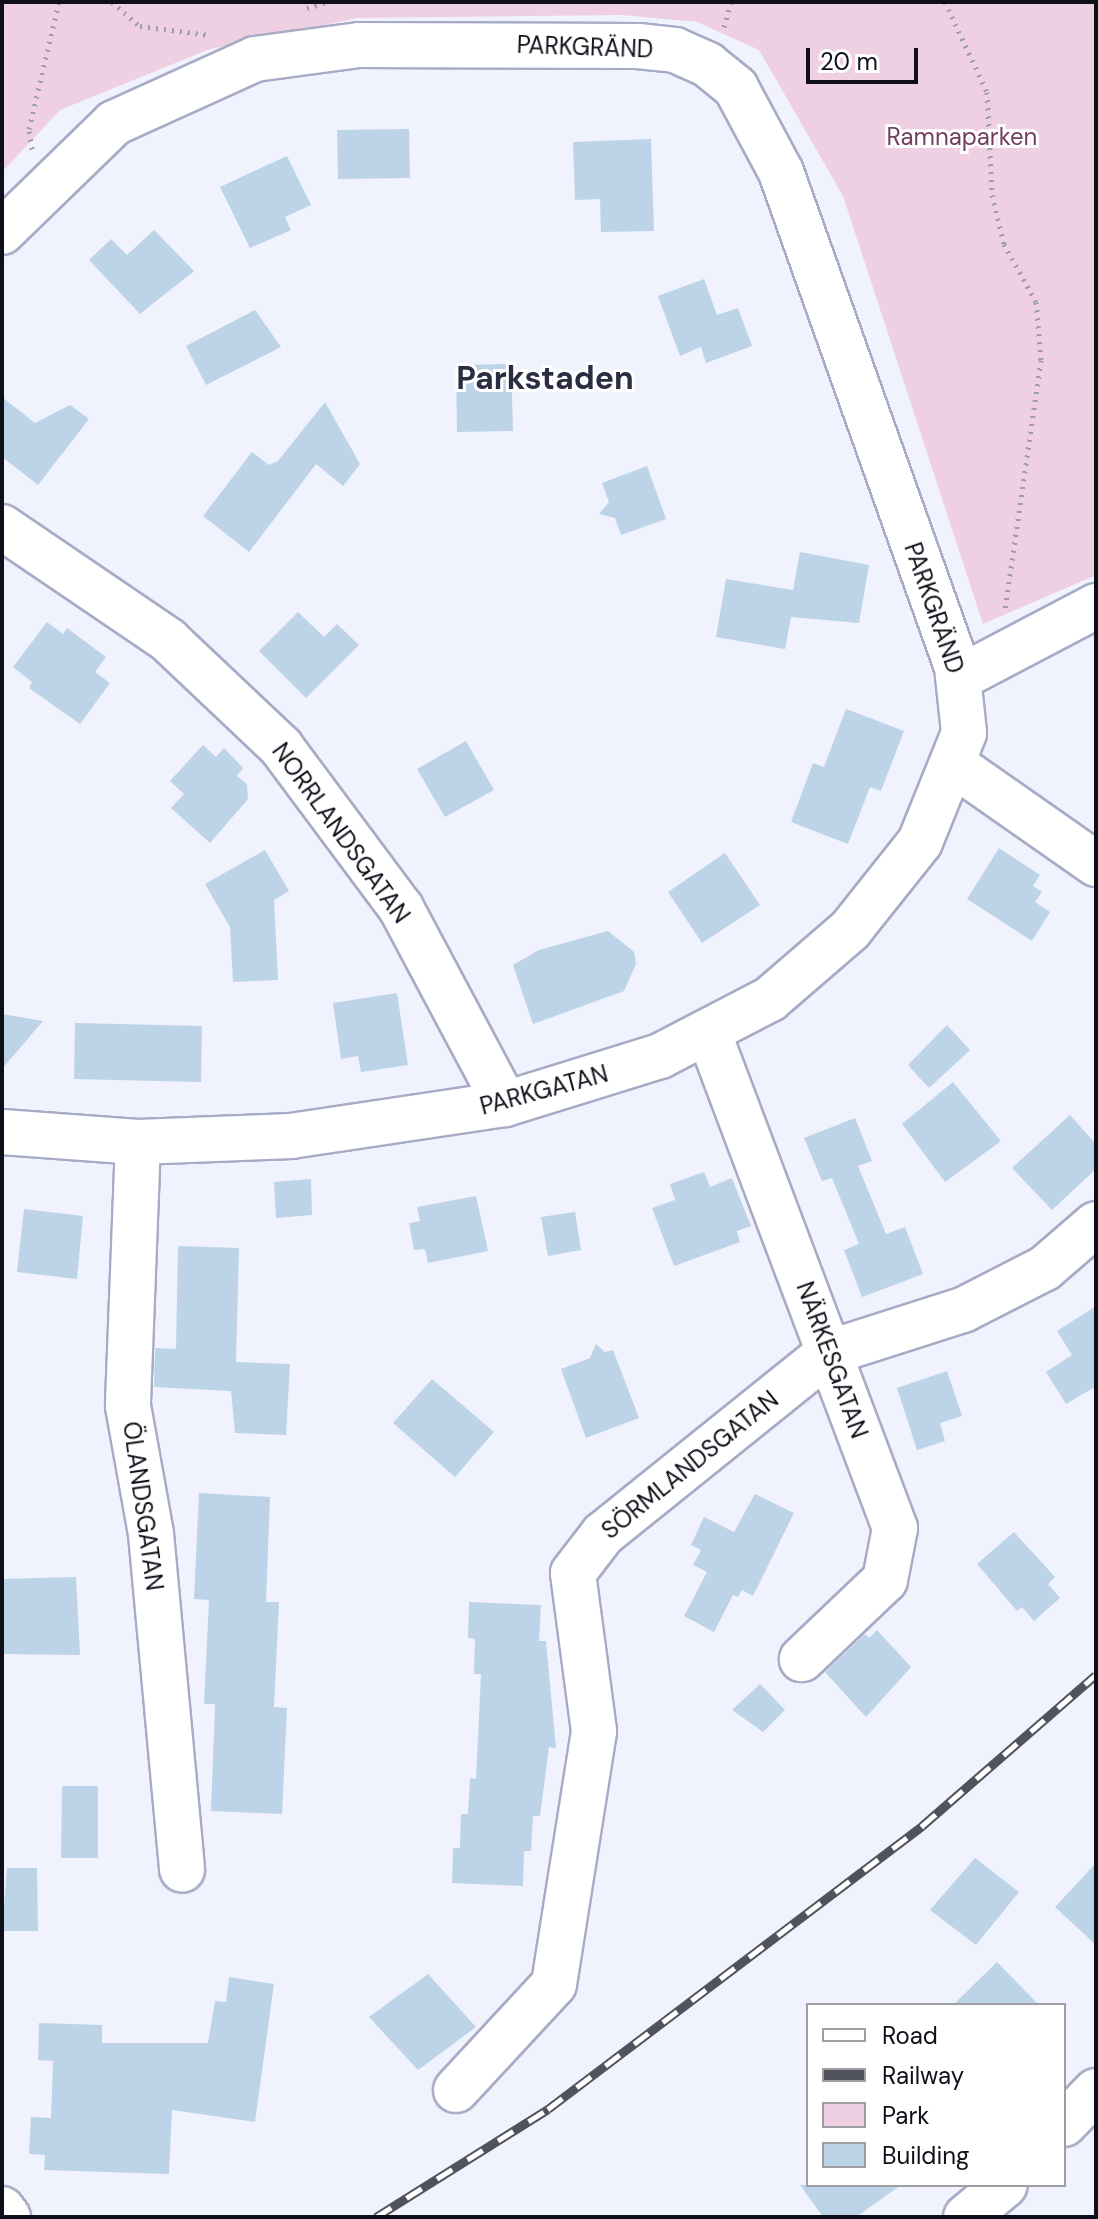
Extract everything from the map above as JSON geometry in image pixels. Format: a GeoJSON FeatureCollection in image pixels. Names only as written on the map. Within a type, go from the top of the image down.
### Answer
{"type":"FeatureCollection","features":[{"type":"Feature","properties":{"kind":"street","name":"PARKGRÄND"},"geometry":{"type":"LineString","coordinates":[[2,232],[51,179],[114,123],[214,74],[312,47],[638,46],[675,50],[708,65],[736,88],[781,172],[959,678],[964,733],[956,766]]}},
{"type":"Feature","properties":{"kind":"street","name":"NORRLANDSGATAN"},"geometry":{"type":"LineString","coordinates":[[2,527],[168,640],[281,747],[401,908],[505,1104]]}},
{"type":"Feature","properties":{"kind":"street"},"geometry":{"type":"LineString","coordinates":[[959,678],[1013,645],[1096,606]]}},
{"type":"Feature","properties":{"kind":"street"},"geometry":{"type":"LineString","coordinates":[[956,766],[1096,864]]}},
{"type":"Feature","properties":{"kind":"street","name":"PARKGATAN"},"geometry":{"type":"LineString","coordinates":[[2,1132],[138,1142],[292,1136],[505,1104],[579,1084],[709,1034],[770,999],[850,930],[920,842],[956,766]]}},
{"type":"Feature","properties":{"kind":"street","name":"NÄRKESGATAN"},"geometry":{"type":"LineString","coordinates":[[709,1034],[895,1528],[893,1553],[873,1597],[802,1659]]}},
{"type":"Feature","properties":{"kind":"street","name":"ÖLANDSGATAN"},"geometry":{"type":"LineString","coordinates":[[138,1142],[128,1406],[151,1534],[182,1870]]}},
{"type":"Feature","properties":{"kind":"street","name":"SÖRMLANDSGATAN"},"geometry":{"type":"LineString","coordinates":[[456,2090],[554,1984],[594,1731],[573,1573],[603,1534],[828,1353],[963,1310],[1045,1268],[1096,1224]]}},
{"type":"Feature","properties":{"kind":"street"},"geometry":{"type":"LineString","coordinates":[[1066,2122],[1096,2091]]}},
{"type":"Feature","properties":{"kind":"street"},"geometry":{"type":"LineString","coordinates":[[966,2217],[1003,2187]]}},
{"type":"Feature","properties":{"kind":"street"},"geometry":{"type":"LineString","coordinates":[[2,2209],[8,2217]]}},
{"type":"Feature","properties":{"kind":"path"},"geometry":{"type":"LineString","coordinates":[[51,179],[34,158],[29,129],[59,2]]}},
{"type":"Feature","properties":{"kind":"path"},"geometry":{"type":"LineString","coordinates":[[112,2],[140,26],[183,33],[227,31]]}},
{"type":"Feature","properties":{"kind":"path"},"geometry":{"type":"LineString","coordinates":[[301,10],[327,2]]}},
{"type":"Feature","properties":{"kind":"path"},"geometry":{"type":"LineString","coordinates":[[945,2],[987,92],[992,195],[1004,244],[1036,302],[1041,360],[1004,618],[1013,645]]}},
{"type":"Feature","properties":{"kind":"green space","name":"Ramnaparken"},"geometry":{"type":"Polygon","coordinates":[[[2,2],[1096,2],[1096,575],[983,624],[843,196],[759,50],[697,22],[621,15],[358,18],[210,49],[60,110],[2,172],[2,2]]]}},
{"type":"Feature","properties":{"kind":"building"},"geometry":{"type":"Polygon","coordinates":[[[409,129],[410,178],[338,179],[337,130],[409,129]]]}},
{"type":"Feature","properties":{"kind":"building"},"geometry":{"type":"Polygon","coordinates":[[[651,139],[654,231],[601,232],[600,199],[575,200],[573,142],[651,139]]]}},
{"type":"Feature","properties":{"kind":"building"},"geometry":{"type":"Polygon","coordinates":[[[287,156],[311,205],[285,217],[291,230],[250,248],[220,187],[287,156]]]}},
{"type":"Feature","properties":{"kind":"building"},"geometry":{"type":"Polygon","coordinates":[[[154,230],[194,271],[140,314],[89,260],[111,239],[127,255],[154,230]]]}},
{"type":"Feature","properties":{"kind":"building"},"geometry":{"type":"Polygon","coordinates":[[[704,279],[717,315],[738,308],[752,346],[706,363],[701,347],[680,356],[658,296],[704,279]]]}},
{"type":"Feature","properties":{"kind":"building"},"geometry":{"type":"Polygon","coordinates":[[[255,310],[281,347],[206,385],[186,346],[255,310]]]}},
{"type":"Feature","properties":{"kind":"building"},"geometry":{"type":"Polygon","coordinates":[[[511,364],[513,431],[457,432],[456,365],[511,364]]]}},
{"type":"Feature","properties":{"kind":"building"},"geometry":{"type":"Polygon","coordinates":[[[2,397],[35,423],[70,405],[89,419],[38,485],[2,457],[2,397]]]}},
{"type":"Feature","properties":{"kind":"building"},"geometry":{"type":"Polygon","coordinates":[[[325,402],[360,464],[343,486],[316,464],[249,552],[203,516],[252,452],[269,465],[278,461],[325,402]]]}},
{"type":"Feature","properties":{"kind":"building"},"geometry":{"type":"Polygon","coordinates":[[[647,466],[666,519],[621,535],[615,518],[599,514],[609,502],[602,483],[647,466]]]}},
{"type":"Feature","properties":{"kind":"building"},"geometry":{"type":"Polygon","coordinates":[[[800,552],[869,565],[859,623],[791,617],[785,649],[716,637],[726,579],[793,590],[800,552]]]}},
{"type":"Feature","properties":{"kind":"building"},"geometry":{"type":"Polygon","coordinates":[[[298,612],[324,637],[337,624],[359,645],[306,698],[259,651],[298,612]]]}},
{"type":"Feature","properties":{"kind":"building"},"geometry":{"type":"Polygon","coordinates":[[[47,622],[63,634],[67,628],[106,657],[95,672],[110,683],[80,724],[29,688],[32,682],[13,667],[47,622]]]}},
{"type":"Feature","properties":{"kind":"building"},"geometry":{"type":"Polygon","coordinates":[[[846,709],[904,731],[881,791],[870,787],[848,844],[791,822],[813,763],[824,767],[846,709]]]}},
{"type":"Feature","properties":{"kind":"building"},"geometry":{"type":"Polygon","coordinates":[[[466,741],[494,790],[445,817],[417,769],[466,741]]]}},
{"type":"Feature","properties":{"kind":"building"},"geometry":{"type":"Polygon","coordinates":[[[203,745],[216,757],[224,748],[243,768],[237,776],[247,784],[248,799],[210,843],[171,808],[184,794],[170,781],[203,745]]]}},
{"type":"Feature","properties":{"kind":"building"},"geometry":{"type":"Polygon","coordinates":[[[999,848],[1040,875],[1033,886],[1042,892],[1035,902],[1050,912],[1032,941],[967,899],[999,848]]]}},
{"type":"Feature","properties":{"kind":"building"},"geometry":{"type":"Polygon","coordinates":[[[265,850],[289,891],[274,900],[278,980],[233,982],[230,927],[205,884],[265,850]]]}},
{"type":"Feature","properties":{"kind":"building"},"geometry":{"type":"Polygon","coordinates":[[[725,853],[760,905],[702,943],[668,892],[725,853]]]}},
{"type":"Feature","properties":{"kind":"building"},"geometry":{"type":"Polygon","coordinates":[[[608,931],[634,952],[636,964],[624,991],[533,1024],[513,965],[539,950],[608,931]]]}},
{"type":"Feature","properties":{"kind":"building"},"geometry":{"type":"Polygon","coordinates":[[[397,993],[408,1065],[361,1072],[358,1056],[341,1059],[333,1003],[397,993]]]}},
{"type":"Feature","properties":{"kind":"building"},"geometry":{"type":"Polygon","coordinates":[[[2,1014],[43,1021],[2,1069],[2,1014]]]}},
{"type":"Feature","properties":{"kind":"building"},"geometry":{"type":"Polygon","coordinates":[[[75,1023],[202,1026],[201,1082],[74,1079],[75,1023]]]}},
{"type":"Feature","properties":{"kind":"building"},"geometry":{"type":"Polygon","coordinates":[[[947,1025],[970,1050],[929,1088],[908,1065],[947,1025]]]}},
{"type":"Feature","properties":{"kind":"building"},"geometry":{"type":"Polygon","coordinates":[[[953,1082],[1001,1141],[945,1182],[902,1124],[953,1082]]]}},
{"type":"Feature","properties":{"kind":"building"},"geometry":{"type":"Polygon","coordinates":[[[1070,1115],[1096,1144],[1096,1169],[1052,1210],[1012,1168],[1070,1115]]]}},
{"type":"Feature","properties":{"kind":"building"},"geometry":{"type":"Polygon","coordinates":[[[855,1118],[872,1161],[858,1166],[886,1234],[905,1227],[923,1274],[862,1297],[844,1250],[859,1244],[832,1178],[822,1181],[804,1138],[855,1118]]]}},
{"type":"Feature","properties":{"kind":"building"},"geometry":{"type":"Polygon","coordinates":[[[704,1172],[710,1187],[732,1178],[751,1226],[737,1231],[740,1242],[674,1266],[652,1208],[675,1200],[670,1184],[704,1172]]]}},
{"type":"Feature","properties":{"kind":"building"},"geometry":{"type":"Polygon","coordinates":[[[311,1179],[312,1215],[276,1218],[274,1182],[311,1179]]]}},
{"type":"Feature","properties":{"kind":"building"},"geometry":{"type":"Polygon","coordinates":[[[476,1196],[488,1251],[428,1263],[425,1249],[414,1250],[409,1223],[420,1221],[417,1207],[476,1196]]]}},
{"type":"Feature","properties":{"kind":"building"},"geometry":{"type":"Polygon","coordinates":[[[24,1209],[83,1216],[77,1279],[17,1272],[24,1209]]]}},
{"type":"Feature","properties":{"kind":"building"},"geometry":{"type":"Polygon","coordinates":[[[575,1212],[581,1250],[548,1256],[541,1217],[575,1212]]]}},
{"type":"Feature","properties":{"kind":"building"},"geometry":{"type":"Polygon","coordinates":[[[178,1246],[239,1248],[236,1362],[290,1364],[286,1435],[235,1433],[231,1391],[154,1387],[155,1348],[176,1349],[178,1246]]]}},
{"type":"Feature","properties":{"kind":"building"},"geometry":{"type":"Polygon","coordinates":[[[1096,1306],[1096,1393],[1093,1388],[1066,1404],[1046,1372],[1072,1355],[1057,1331],[1096,1306]]]}},
{"type":"Feature","properties":{"kind":"building"},"geometry":{"type":"Polygon","coordinates":[[[596,1344],[605,1352],[613,1350],[639,1418],[586,1438],[561,1369],[590,1358],[596,1344]]]}},
{"type":"Feature","properties":{"kind":"building"},"geometry":{"type":"Polygon","coordinates":[[[947,1371],[962,1416],[940,1423],[945,1441],[917,1450],[897,1388],[947,1371]]]}},
{"type":"Feature","properties":{"kind":"building"},"geometry":{"type":"Polygon","coordinates":[[[432,1379],[494,1432],[455,1477],[393,1423],[432,1379]]]}},
{"type":"Feature","properties":{"kind":"building"},"geometry":{"type":"Polygon","coordinates":[[[199,1493],[270,1497],[266,1602],[279,1602],[274,1707],[287,1708],[282,1814],[211,1811],[215,1704],[204,1704],[209,1600],[194,1599],[199,1493]]]}},
{"type":"Feature","properties":{"kind":"building"},"geometry":{"type":"Polygon","coordinates":[[[755,1494],[794,1513],[753,1596],[742,1590],[738,1597],[733,1595],[714,1632],[684,1616],[707,1572],[693,1565],[701,1550],[691,1545],[704,1517],[734,1532],[755,1494]]]}},
{"type":"Feature","properties":{"kind":"building"},"geometry":{"type":"Polygon","coordinates":[[[1014,1532],[1055,1577],[1048,1584],[1060,1598],[1034,1621],[1022,1607],[1017,1611],[977,1564],[1014,1532]]]}},
{"type":"Feature","properties":{"kind":"building"},"geometry":{"type":"Polygon","coordinates":[[[76,1577],[80,1655],[2,1654],[2,1579],[76,1577]]]}},
{"type":"Feature","properties":{"kind":"building"},"geometry":{"type":"Polygon","coordinates":[[[469,1602],[541,1605],[539,1641],[546,1641],[556,1748],[549,1747],[540,1816],[533,1816],[531,1851],[524,1851],[523,1886],[452,1883],[453,1848],[460,1848],[461,1814],[468,1814],[470,1778],[476,1779],[481,1674],[474,1674],[475,1639],[468,1638],[469,1602]]]}},
{"type":"Feature","properties":{"kind":"building"},"geometry":{"type":"Polygon","coordinates":[[[877,1630],[911,1667],[866,1717],[825,1672],[865,1634],[869,1638],[877,1630]]]}},
{"type":"Feature","properties":{"kind":"building"},"geometry":{"type":"Polygon","coordinates":[[[760,1684],[785,1710],[763,1732],[732,1710],[760,1684]]]}},
{"type":"Feature","properties":{"kind":"building"},"geometry":{"type":"Polygon","coordinates":[[[62,1786],[98,1786],[98,1858],[61,1858],[62,1786]]]}},
{"type":"Feature","properties":{"kind":"building"},"geometry":{"type":"Polygon","coordinates":[[[975,1858],[1019,1892],[976,1945],[930,1910],[975,1858]]]}},
{"type":"Feature","properties":{"kind":"building"},"geometry":{"type":"Polygon","coordinates":[[[1096,1863],[1096,1945],[1055,1907],[1096,1863]]]}},
{"type":"Feature","properties":{"kind":"building"},"geometry":{"type":"Polygon","coordinates":[[[7,1868],[37,1868],[38,1931],[2,1931],[7,1868]]]}},
{"type":"Feature","properties":{"kind":"building"},"geometry":{"type":"Polygon","coordinates":[[[997,1962],[1037,2003],[955,2003],[997,1962]]]}},
{"type":"Feature","properties":{"kind":"building"},"geometry":{"type":"Polygon","coordinates":[[[428,1974],[476,2027],[418,2070],[369,2017],[428,1974]]]}},
{"type":"Feature","properties":{"kind":"building"},"geometry":{"type":"Polygon","coordinates":[[[229,1977],[274,1984],[255,2122],[172,2110],[169,2174],[44,2170],[45,2155],[29,2154],[31,2117],[51,2118],[53,2061],[38,2060],[39,2023],[102,2025],[102,2043],[208,2043],[215,2001],[226,2002],[229,1977]]]}},
{"type":"Feature","properties":{"kind":"building"},"geometry":{"type":"Polygon","coordinates":[[[800,2185],[898,2187],[856,2217],[823,2217],[800,2185]]]}},
{"type":"Feature","properties":{"kind":"railway"},"geometry":{"type":"LineString","coordinates":[[376,2217],[548,2109],[922,1826],[1096,1675]]}},
{"type":"Feature","properties":{"kind":"district","name":"Parkstaden"},"geometry":{"type":"Point","coordinates":[545,378]}}]}
